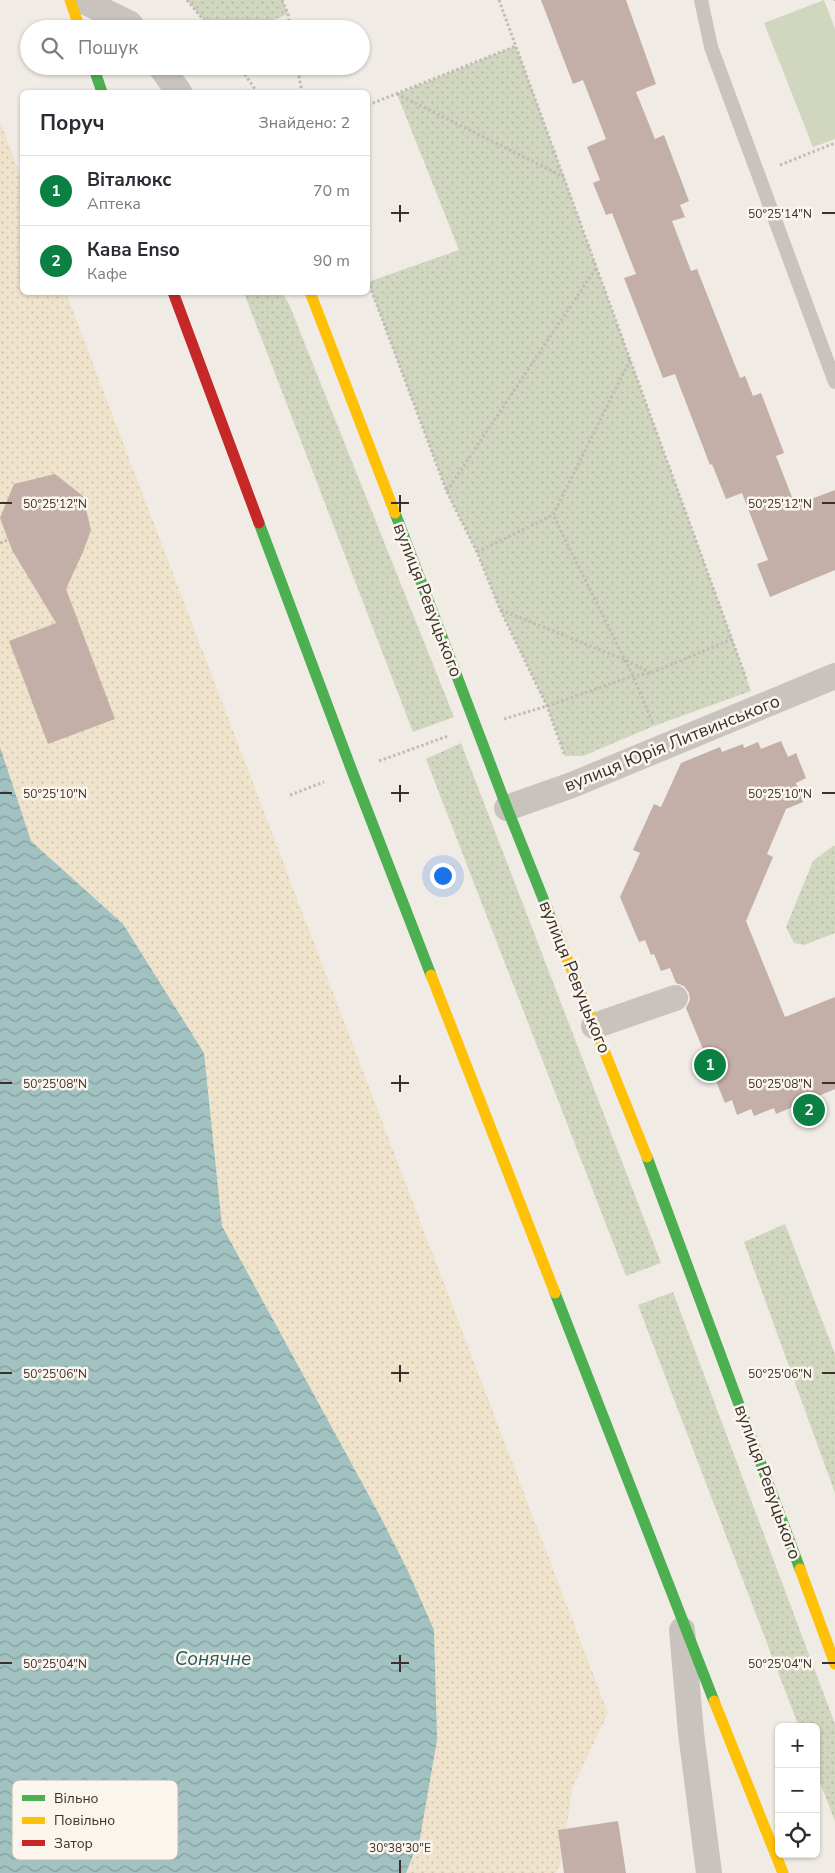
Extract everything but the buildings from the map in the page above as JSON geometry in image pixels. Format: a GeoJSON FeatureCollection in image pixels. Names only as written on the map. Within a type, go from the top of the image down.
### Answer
{"type":"FeatureCollection","features":[{"type":"Feature","properties":{"kind":"street"},"geometry":{"type":"LineString","coordinates":[[70,0],[77,20]]}},
{"type":"Feature","properties":{"kind":"street"},"geometry":{"type":"LineString","coordinates":[[82,0],[122,20]]}},
{"type":"Feature","properties":{"kind":"street"},"geometry":{"type":"LineString","coordinates":[[96,75],[101,90]]}},
{"type":"Feature","properties":{"kind":"street"},"geometry":{"type":"LineString","coordinates":[[167,75],[178,90]]}},
{"type":"Feature","properties":{"kind":"street"},"geometry":{"type":"LineString","coordinates":[[174,295],[352,771],[680,1616],[782,1873]]}},
{"type":"Feature","properties":{"kind":"street","name":"вулиця Ревуцького"},"geometry":{"type":"LineString","coordinates":[[311,295],[507,808],[669,1214],[835,1664]]}},
{"type":"Feature","properties":{"kind":"street","name":"вулиця Юрія Литвинського"},"geometry":{"type":"LineString","coordinates":[[507,808],[572,785],[835,676]]}},
{"type":"Feature","properties":{"kind":"street"},"geometry":{"type":"LineString","coordinates":[[594,1026],[675,998]]}},
{"type":"Feature","properties":{"kind":"street"},"geometry":{"type":"LineString","coordinates":[[680,1616],[691,1733],[709,1873]]}},
{"type":"Feature","properties":{"kind":"lane"},"geometry":{"type":"LineString","coordinates":[[701,0],[711,47],[835,382]]}},
{"type":"Feature","properties":{"kind":"path"},"geometry":{"type":"LineString","coordinates":[[187,0],[204,20]]}},
{"type":"Feature","properties":{"kind":"path"},"geometry":{"type":"LineString","coordinates":[[282,0],[289,20]]}},
{"type":"Feature","properties":{"kind":"path"},"geometry":{"type":"LineString","coordinates":[[499,0],[748,682]]}},
{"type":"Feature","properties":{"kind":"path"},"geometry":{"type":"LineString","coordinates":[[370,104],[516,46]]}},
{"type":"Feature","properties":{"kind":"path"},"geometry":{"type":"LineString","coordinates":[[245,75],[256,90]]}},
{"type":"Feature","properties":{"kind":"path"},"geometry":{"type":"LineString","coordinates":[[299,75],[302,90]]}},
{"type":"Feature","properties":{"kind":"path"},"geometry":{"type":"LineString","coordinates":[[397,94],[564,177]]}},
{"type":"Feature","properties":{"kind":"path"},"geometry":{"type":"LineString","coordinates":[[758,174],[835,143]]}},
{"type":"Feature","properties":{"kind":"path"},"geometry":{"type":"LineString","coordinates":[[447,492],[597,267]]}},
{"type":"Feature","properties":{"kind":"path"},"geometry":{"type":"LineString","coordinates":[[370,286],[447,492],[477,552],[500,609],[547,706],[565,756]]}},
{"type":"Feature","properties":{"kind":"path"},"geometry":{"type":"LineString","coordinates":[[477,552],[553,515],[630,359]]}},
{"type":"Feature","properties":{"kind":"path"},"geometry":{"type":"LineString","coordinates":[[553,515],[633,676],[654,726]]}},
{"type":"Feature","properties":{"kind":"path"},"geometry":{"type":"LineString","coordinates":[[0,543],[8,540]]}},
{"type":"Feature","properties":{"kind":"path"},"geometry":{"type":"LineString","coordinates":[[500,609],[625,660],[651,673]]}},
{"type":"Feature","properties":{"kind":"path"},"geometry":{"type":"LineString","coordinates":[[290,795],[476,726],[547,706],[633,676],[651,673],[732,639]]}},
{"type":"Feature","properties":{"kind":"green space"},"geometry":{"type":"Polygon","coordinates":[[[187,0],[282,0],[288,14],[273,20],[204,20],[187,0]]]}},
{"type":"Feature","properties":{"kind":"green space"},"geometry":{"type":"Polygon","coordinates":[[[824,0],[835,29],[835,139],[813,147],[764,23],[824,0]]]}},
{"type":"Feature","properties":{"kind":"green space"},"geometry":{"type":"Polygon","coordinates":[[[516,46],[751,691],[654,726],[583,756],[565,756],[547,706],[500,609],[477,552],[447,492],[370,287],[370,281],[459,250],[397,94],[516,46]]]}},
{"type":"Feature","properties":{"kind":"green space"},"geometry":{"type":"Polygon","coordinates":[[[245,295],[283,295],[289,304],[454,717],[413,732],[245,295]]]}},
{"type":"Feature","properties":{"kind":"green space"},"geometry":{"type":"Polygon","coordinates":[[[461,743],[661,1263],[626,1276],[426,759],[461,743]]]}},
{"type":"Feature","properties":{"kind":"green space"},"geometry":{"type":"Polygon","coordinates":[[[835,846],[835,933],[804,945],[794,943],[786,927],[813,861],[835,846]]]}},
{"type":"Feature","properties":{"kind":"green space"},"geometry":{"type":"Polygon","coordinates":[[[785,1224],[835,1354],[835,1493],[744,1242],[785,1224]]]}},
{"type":"Feature","properties":{"kind":"green space"},"geometry":{"type":"Polygon","coordinates":[[[673,1292],[835,1724],[835,1821],[820,1782],[820,1723],[797,1723],[638,1305],[673,1292]]]}},
{"type":"Feature","properties":{"kind":"sand"},"geometry":{"type":"Polygon","coordinates":[[[0,121],[20,175],[20,295],[67,295],[608,1713],[572,1789],[562,1859],[556,1873],[406,1873],[420,1838],[379,1514],[222,1226],[204,1053],[123,924],[31,841],[0,747],[0,121]]]}},
{"type":"Feature","properties":{"kind":"water","name":"Сонячне"},"geometry":{"type":"Polygon","coordinates":[[[0,747],[31,841],[123,924],[204,1053],[222,1226],[379,1514],[408,1571],[434,1630],[437,1740],[420,1838],[406,1873],[0,1873],[0,747]]]}},
{"type":"Feature","properties":{"kind":"traffic: fast"},"geometry":{"type":"LineString","coordinates":[[96,75],[101,90]]}},
{"type":"Feature","properties":{"kind":"traffic: fast"},"geometry":{"type":"LineString","coordinates":[[395,513],[507,808],[560,941]]}},
{"type":"Feature","properties":{"kind":"traffic: fast"},"geometry":{"type":"LineString","coordinates":[[259,523],[431,975]]}},
{"type":"Feature","properties":{"kind":"traffic: fast"},"geometry":{"type":"LineString","coordinates":[[647,1157],[800,1569]]}},
{"type":"Feature","properties":{"kind":"traffic: fast"},"geometry":{"type":"LineString","coordinates":[[555,1293],[714,1701]]}},
{"type":"Feature","properties":{"kind":"traffic: slow"},"geometry":{"type":"LineString","coordinates":[[70,0],[77,20]]}},
{"type":"Feature","properties":{"kind":"traffic: slow"},"geometry":{"type":"LineString","coordinates":[[311,295],[395,513]]}},
{"type":"Feature","properties":{"kind":"traffic: slow"},"geometry":{"type":"LineString","coordinates":[[560,941],[647,1157]]}},
{"type":"Feature","properties":{"kind":"traffic: slow"},"geometry":{"type":"LineString","coordinates":[[431,975],[555,1293]]}},
{"type":"Feature","properties":{"kind":"traffic: slow"},"geometry":{"type":"LineString","coordinates":[[800,1569],[835,1664]]}},
{"type":"Feature","properties":{"kind":"traffic: slow"},"geometry":{"type":"LineString","coordinates":[[714,1701],[783,1873]]}},
{"type":"Feature","properties":{"kind":"traffic: jam"},"geometry":{"type":"LineString","coordinates":[[174,295],[259,523]]}},
{"type":"Feature","properties":{"kind":"place","name":"Віталюкс"},"geometry":{"type":"Point","coordinates":[710,1065]}},
{"type":"Feature","properties":{"kind":"place","name":"Кава Enso"},"geometry":{"type":"Point","coordinates":[809,1110]}}]}
